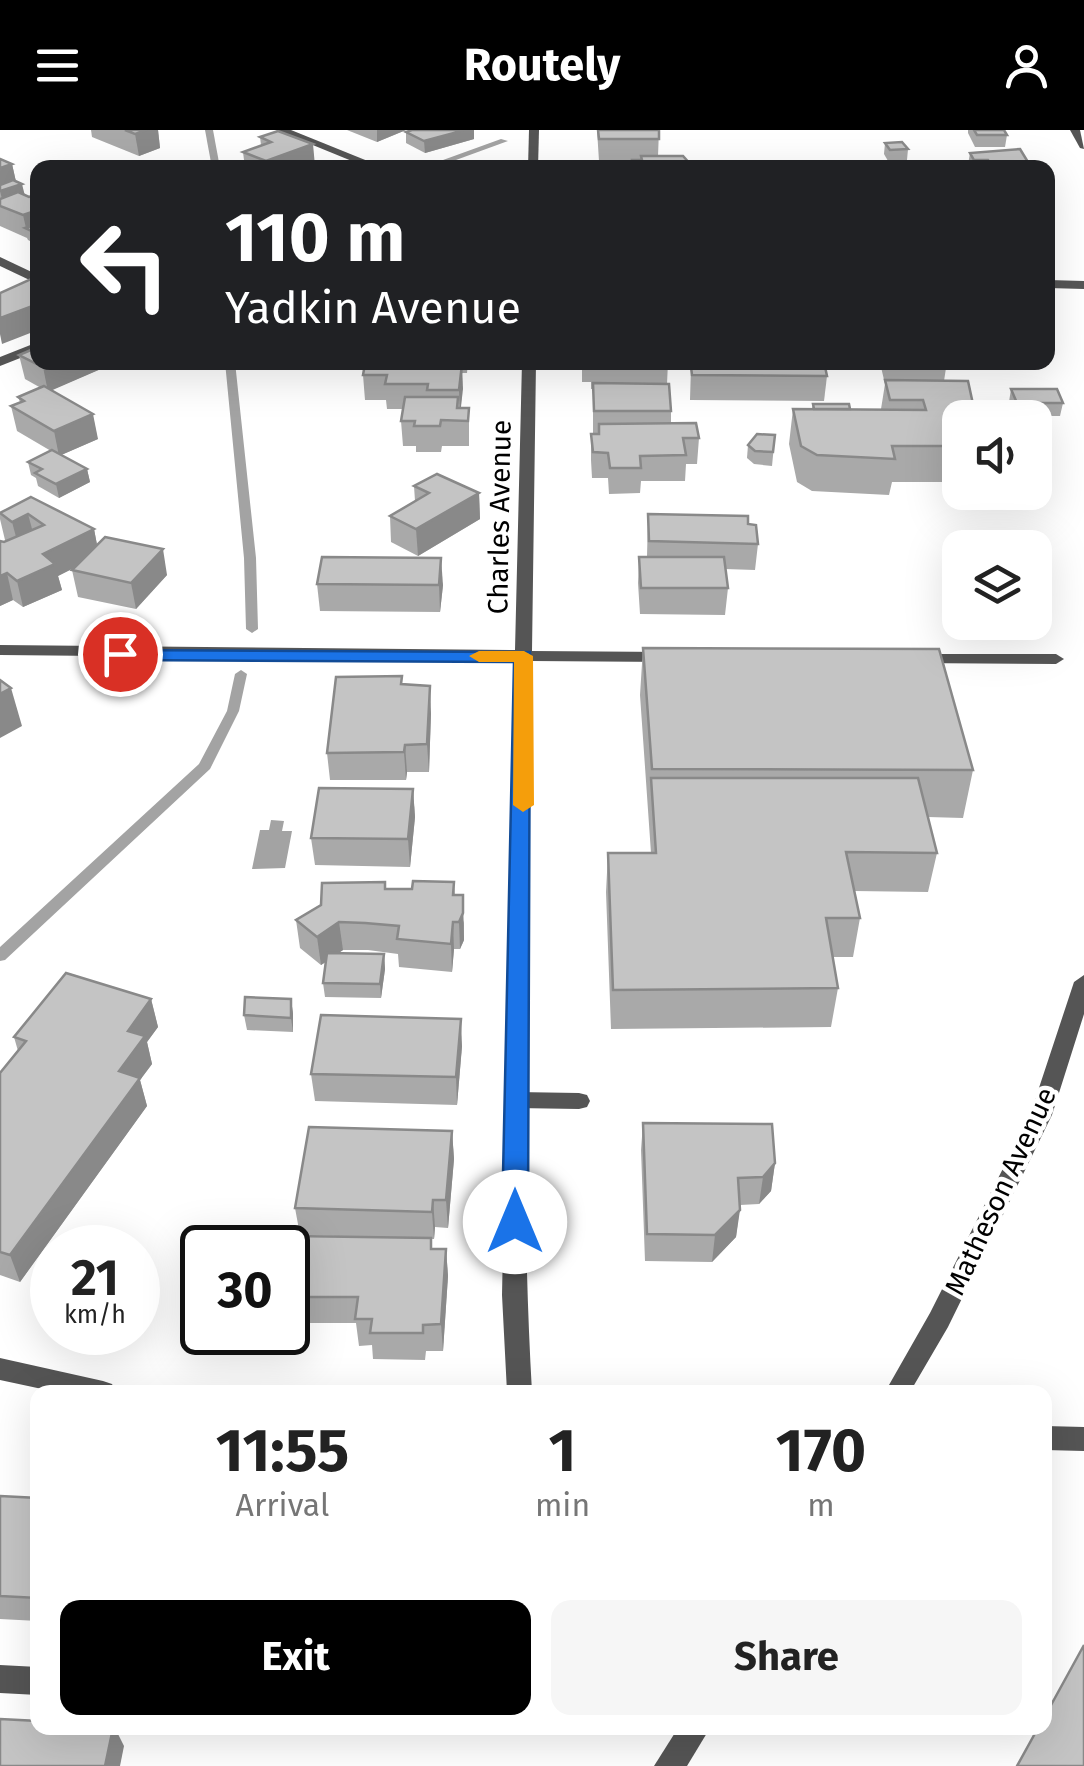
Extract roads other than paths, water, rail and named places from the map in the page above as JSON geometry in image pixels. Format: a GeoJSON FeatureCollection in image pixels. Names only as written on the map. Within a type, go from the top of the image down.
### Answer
{"type":"FeatureCollection","features":[{"type":"Feature","properties":{"kind":"street"},"geometry":{"type":"LineString","coordinates":[[281,130],[359,160]]}},
{"type":"Feature","properties":{"kind":"street"},"geometry":{"type":"LineString","coordinates":[[533,160],[534,130]]}},
{"type":"Feature","properties":{"kind":"street"},"geometry":{"type":"LineString","coordinates":[[1075,130],[1084,146]]}},
{"type":"Feature","properties":{"kind":"street"},"geometry":{"type":"LineString","coordinates":[[0,262],[30,276]]}},
{"type":"Feature","properties":{"kind":"street"},"geometry":{"type":"LineString","coordinates":[[1055,284],[1084,285]]}},
{"type":"Feature","properties":{"kind":"street"},"geometry":{"type":"LineString","coordinates":[[0,362],[30,349]]}},
{"type":"Feature","properties":{"kind":"street","name":"Charles Avenue"},"geometry":{"type":"LineString","coordinates":[[519,1385],[514,1295],[516,1100],[530,370]]}},
{"type":"Feature","properties":{"kind":"street"},"geometry":{"type":"LineString","coordinates":[[0,650],[696,658]]}},
{"type":"Feature","properties":{"kind":"street"},"geometry":{"type":"LineString","coordinates":[[900,659],[1056,659]]}},
{"type":"Feature","properties":{"kind":"street","name":"Matheson Avenue"},"geometry":{"type":"LineString","coordinates":[[902,1385],[940,1320],[1041,1115],[1084,982]]}},
{"type":"Feature","properties":{"kind":"street"},"geometry":{"type":"LineString","coordinates":[[516,1100],[578,1100]]}},
{"type":"Feature","properties":{"kind":"street"},"geometry":{"type":"LineString","coordinates":[[0,1370],[70,1385]]}},
{"type":"Feature","properties":{"kind":"street"},"geometry":{"type":"LineString","coordinates":[[1052,1438],[1084,1439]]}},
{"type":"Feature","properties":{"kind":"street"},"geometry":{"type":"LineString","coordinates":[[0,1678],[30,1680]]}},
{"type":"Feature","properties":{"kind":"street"},"geometry":{"type":"LineString","coordinates":[[669,1766],[689,1735]]}},
{"type":"Feature","properties":{"kind":"waterway"},"geometry":{"type":"LineString","coordinates":[[209,130],[215,160]]}},
{"type":"Feature","properties":{"kind":"waterway"},"geometry":{"type":"LineString","coordinates":[[448,160],[504,141]]}},
{"type":"Feature","properties":{"kind":"waterway"},"geometry":{"type":"LineString","coordinates":[[231,370],[250,558],[252,629]]}},
{"type":"Feature","properties":{"kind":"waterway"},"geometry":{"type":"LineString","coordinates":[[0,956],[205,766],[233,711],[241,674]]}}]}
